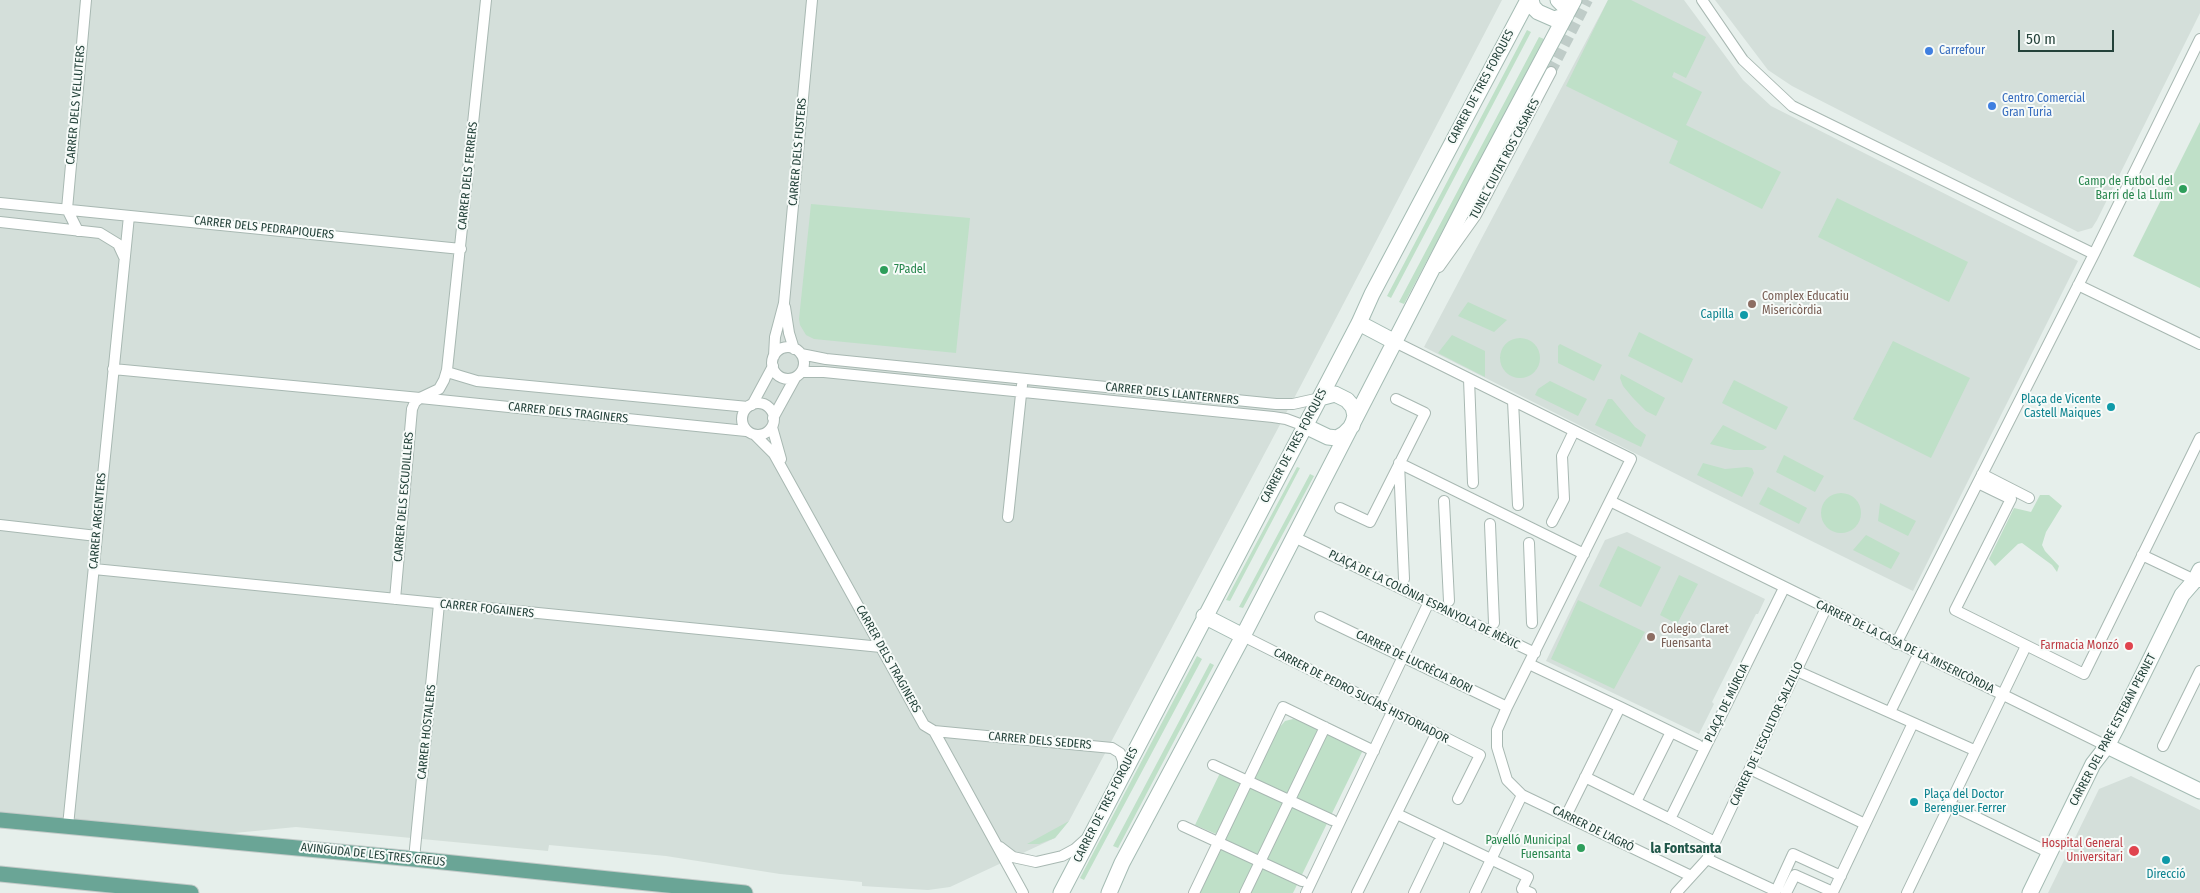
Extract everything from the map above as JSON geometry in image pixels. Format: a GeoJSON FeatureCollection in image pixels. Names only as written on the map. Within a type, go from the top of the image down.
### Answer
{"type":"FeatureCollection","features":[{"type":"Feature","properties":{"kind":"main road"},"geometry":{"type":"LineString","coordinates":[[1529,0],[1533,7],[1548,17],[1554,19],[1566,15]]}},
{"type":"Feature","properties":{"kind":"main road","name":"CARRER DE TRES FORQUES"},"geometry":{"type":"LineString","coordinates":[[1060,893],[1097,826],[1204,616],[1320,398],[1372,294],[1529,0]]}},
{"type":"Feature","properties":{"kind":"main road"},"geometry":{"type":"LineString","coordinates":[[1558,0],[1565,7],[1566,15]]}},
{"type":"Feature","properties":{"kind":"main road"},"geometry":{"type":"LineString","coordinates":[[1109,893],[1122,862],[1243,636],[1574,0]]}},
{"type":"Feature","properties":{"kind":"main road"},"geometry":{"type":"LineString","coordinates":[[1359,323],[1396,342]]}},
{"type":"Feature","properties":{"kind":"main road"},"geometry":{"type":"LineString","coordinates":[[1305,426],[1328,437],[1337,438],[1352,426],[1355,416],[1353,407],[1348,400],[1335,394],[1320,398]]}},
{"type":"Feature","properties":{"kind":"main road","name":"CARRER DEL PARE ESTEBAN PERNET"},"geometry":{"type":"LineString","coordinates":[[2030,893],[2093,764],[2107,746],[2182,595],[2198,578]]}},
{"type":"Feature","properties":{"kind":"main road"},"geometry":{"type":"LineString","coordinates":[[1204,616],[1243,636]]}},
{"type":"Feature","properties":{"kind":"main road","name":"CARRER DE LA CASA DE LA MISERICÒRDIA"},"geometry":{"type":"LineString","coordinates":[[2107,746],[2200,791]]}},
{"type":"Feature","properties":{"kind":"main road","name":"AVINGUDA DE LES TRES CREUS"},"geometry":{"type":"LineString","coordinates":[[0,820],[414,859],[745,893]]}},
{"type":"Feature","properties":{"kind":"main road"},"geometry":{"type":"LineString","coordinates":[[0,874],[70,887],[191,893]]}},
{"type":"Feature","properties":{"kind":"street","name":"CARRER DELS VELLUTERS"},"geometry":{"type":"LineString","coordinates":[[67,209],[86,0]]}},
{"type":"Feature","properties":{"kind":"street","name":"CARRER DELS FERRERS"},"geometry":{"type":"LineString","coordinates":[[447,372],[486,0]]}},
{"type":"Feature","properties":{"kind":"street","name":"CARRER DELS FUSTERS"},"geometry":{"type":"LineString","coordinates":[[750,406],[773,361],[775,337],[784,303],[812,0]]}},
{"type":"Feature","properties":{"kind":"street"},"geometry":{"type":"LineString","coordinates":[[1702,0],[1743,60],[1792,106],[2094,254]]}},
{"type":"Feature","properties":{"kind":"street"},"geometry":{"type":"LineString","coordinates":[[1896,644],[2094,254],[2200,40]]}},
{"type":"Feature","properties":{"kind":"street","name":"TUNEL CIUTAT ROS CASARES"},"geometry":{"type":"LineString","coordinates":[[1421,292],[1476,215],[1551,72]]}},
{"type":"Feature","properties":{"kind":"street","name":"CARRER DELS PEDRAPIQUERS"},"geometry":{"type":"LineString","coordinates":[[0,203],[461,249]]}},
{"type":"Feature","properties":{"kind":"street"},"geometry":{"type":"LineString","coordinates":[[67,209],[78,231]]}},
{"type":"Feature","properties":{"kind":"street","name":"CARRER ARGENTERS"},"geometry":{"type":"LineString","coordinates":[[68,826],[112,369],[129,216]]}},
{"type":"Feature","properties":{"kind":"street"},"geometry":{"type":"LineString","coordinates":[[0,222],[100,233],[118,244],[124,258]]}},
{"type":"Feature","properties":{"kind":"street"},"geometry":{"type":"LineString","coordinates":[[2078,285],[2200,344]]}},
{"type":"Feature","properties":{"kind":"street","name":"CARRER DELS FUSTERS"},"geometry":{"type":"LineString","coordinates":[[784,303],[789,333],[797,352]]}},
{"type":"Feature","properties":{"kind":"street","name":"PLAÇA DE LA COLÒNIA ESPANYOLA DE MÈXIC"},"geometry":{"type":"LineString","coordinates":[[1294,537],[1534,653],[1631,459],[1396,342]]}},
{"type":"Feature","properties":{"kind":"street"},"geometry":{"type":"LineString","coordinates":[[773,422],[770,409],[766,406],[750,406],[742,418],[751,433],[765,434],[773,422],[798,375],[804,363],[797,352],[783,349],[773,361],[781,378],[785,379],[798,375]]}},
{"type":"Feature","properties":{"kind":"street","name":"CARRER DELS LLANTERNERS"},"geometry":{"type":"LineString","coordinates":[[797,352],[826,359],[1276,404],[1294,404],[1320,398]]}},
{"type":"Feature","properties":{"kind":"street","name":"CARRER DELS TRAGINERS"},"geometry":{"type":"LineString","coordinates":[[112,369],[420,398],[751,433],[774,454],[924,725],[934,731],[1023,893]]}},
{"type":"Feature","properties":{"kind":"street"},"geometry":{"type":"LineString","coordinates":[[420,398],[439,389],[447,372]]}},
{"type":"Feature","properties":{"kind":"street","name":"CARRER DELS TRAGINERS"},"geometry":{"type":"LineString","coordinates":[[447,372],[477,381],[750,406]]}},
{"type":"Feature","properties":{"kind":"street","name":"CARRER DELS LLANTERNERS"},"geometry":{"type":"LineString","coordinates":[[798,375],[824,372],[1280,418],[1305,426]]}},
{"type":"Feature","properties":{"kind":"street"},"geometry":{"type":"LineString","coordinates":[[1008,517],[1023,379]]}},
{"type":"Feature","properties":{"kind":"street"},"geometry":{"type":"LineString","coordinates":[[1468,379],[1473,483]]}},
{"type":"Feature","properties":{"kind":"street","name":"CARRER DELS ESCUDILLERS"},"geometry":{"type":"LineString","coordinates":[[395,600],[412,409],[415,402],[420,398]]}},
{"type":"Feature","properties":{"kind":"street","name":"PLAÇA DE LA COLÒNIA ESPANYOLA DE MÈXIC"},"geometry":{"type":"LineString","coordinates":[[1340,508],[1370,522],[1425,413],[1396,399]]}},
{"type":"Feature","properties":{"kind":"street"},"geometry":{"type":"LineString","coordinates":[[1513,401],[1518,505]]}},
{"type":"Feature","properties":{"kind":"street","name":"CARRER DELS TRAGINERS"},"geometry":{"type":"LineString","coordinates":[[773,422],[786,475]]}},
{"type":"Feature","properties":{"kind":"street"},"geometry":{"type":"LineString","coordinates":[[1552,522],[1564,499],[1562,456],[1574,431]]}},
{"type":"Feature","properties":{"kind":"street"},"geometry":{"type":"LineString","coordinates":[[1980,478],[2011,499],[1955,610],[2084,674],[2200,438]]}},
{"type":"Feature","properties":{"kind":"street"},"geometry":{"type":"LineString","coordinates":[[1399,463],[1584,554]]}},
{"type":"Feature","properties":{"kind":"street","name":"PLAÇA DE LA COLÒNIA ESPANYOLA DE MÈXIC"},"geometry":{"type":"LineString","coordinates":[[1399,463],[1404,580]]}},
{"type":"Feature","properties":{"kind":"street"},"geometry":{"type":"LineString","coordinates":[[1980,478],[2029,498]]}},
{"type":"Feature","properties":{"kind":"street","name":"PLAÇA DE LA COLÒNIA ESPANYOLA DE MÈXIC"},"geometry":{"type":"LineString","coordinates":[[1444,501],[1449,601]]}},
{"type":"Feature","properties":{"kind":"street","name":"CARRER DE LA CASA DE LA MISERICÒRDIA"},"geometry":{"type":"LineString","coordinates":[[1610,501],[1918,655],[2107,746]]}},
{"type":"Feature","properties":{"kind":"street","name":"PLAÇA DE LA COLÒNIA ESPANYOLA DE MÈXIC"},"geometry":{"type":"LineString","coordinates":[[1490,524],[1494,623]]}},
{"type":"Feature","properties":{"kind":"street"},"geometry":{"type":"LineString","coordinates":[[0,525],[97,536]]}},
{"type":"Feature","properties":{"kind":"street"},"geometry":{"type":"LineString","coordinates":[[1529,543],[1532,623]]}},
{"type":"Feature","properties":{"kind":"street"},"geometry":{"type":"LineString","coordinates":[[2142,555],[2198,578]]}},
{"type":"Feature","properties":{"kind":"street","name":"CARRER FOGAINERS"},"geometry":{"type":"LineString","coordinates":[[94,569],[881,647]]}},
{"type":"Feature","properties":{"kind":"street","name":"PLAÇA DE MÚRCIA"},"geometry":{"type":"LineString","coordinates":[[1670,819],[1784,588]]}},
{"type":"Feature","properties":{"kind":"street"},"geometry":{"type":"LineString","coordinates":[[1380,705],[1429,602]]}},
{"type":"Feature","properties":{"kind":"street","name":"CARRER HOSTALERS"},"geometry":{"type":"LineString","coordinates":[[414,859],[439,604]]}},
{"type":"Feature","properties":{"kind":"street","name":"CARRER DE L'ESCULTOR SALZILLO"},"geometry":{"type":"LineString","coordinates":[[1676,893],[1707,858],[1826,608]]}},
{"type":"Feature","properties":{"kind":"street","name":"CARRER DE LUCRÈCIA BORI"},"geometry":{"type":"LineString","coordinates":[[1320,616],[1507,707]]}},
{"type":"Feature","properties":{"kind":"street","name":"CARRER DE PEDRO SUCÍAS HISTORIADOR"},"geometry":{"type":"LineString","coordinates":[[1243,636],[1480,755],[1458,799]]}},
{"type":"Feature","properties":{"kind":"street"},"geometry":{"type":"LineString","coordinates":[[1907,893],[1974,750],[2026,646]]}},
{"type":"Feature","properties":{"kind":"street"},"geometry":{"type":"LineString","coordinates":[[1475,893],[1522,795],[1507,780],[1497,747],[1497,730],[1534,653]]}},
{"type":"Feature","properties":{"kind":"street"},"geometry":{"type":"LineString","coordinates":[[1890,712],[1918,655]]}},
{"type":"Feature","properties":{"kind":"street","name":"PLAÇA DE MÚRCIA"},"geometry":{"type":"LineString","coordinates":[[1529,664],[1698,745]]}},
{"type":"Feature","properties":{"kind":"street"},"geometry":{"type":"LineString","coordinates":[[1796,671],[1974,750]]}},
{"type":"Feature","properties":{"kind":"street"},"geometry":{"type":"LineString","coordinates":[[2163,746],[2200,671]]}},
{"type":"Feature","properties":{"kind":"street"},"geometry":{"type":"LineString","coordinates":[[1194,893],[1283,707],[1374,751]]}},
{"type":"Feature","properties":{"kind":"street"},"geometry":{"type":"LineString","coordinates":[[1566,816],[1620,707]]}},
{"type":"Feature","properties":{"kind":"street"},"geometry":{"type":"LineString","coordinates":[[1306,893],[1392,712]]}},
{"type":"Feature","properties":{"kind":"street"},"geometry":{"type":"LineString","coordinates":[[1786,893],[1795,875],[1834,893],[1840,876],[1913,723]]}},
{"type":"Feature","properties":{"kind":"street"},"geometry":{"type":"LineString","coordinates":[[1245,893],[1325,728]]}},
{"type":"Feature","properties":{"kind":"street","name":"CARRER DELS SEDERS"},"geometry":{"type":"LineString","coordinates":[[934,731],[1112,748],[1120,753],[1123,761],[1121,777]]}},
{"type":"Feature","properties":{"kind":"street"},"geometry":{"type":"LineString","coordinates":[[1636,802],[1671,732]]}},
{"type":"Feature","properties":{"kind":"street"},"geometry":{"type":"LineString","coordinates":[[1357,893],[1436,734]]}},
{"type":"Feature","properties":{"kind":"street"},"geometry":{"type":"LineString","coordinates":[[1213,765],[1332,820]]}},
{"type":"Feature","properties":{"kind":"street"},"geometry":{"type":"LineString","coordinates":[[1750,769],[1865,824]]}},
{"type":"Feature","properties":{"kind":"street"},"geometry":{"type":"LineString","coordinates":[[1585,777],[1715,842]]}},
{"type":"Feature","properties":{"kind":"street","name":"CARRER DE L'AGRÓ"},"geometry":{"type":"LineString","coordinates":[[1522,795],[1691,876]]}},
{"type":"Feature","properties":{"kind":"street"},"geometry":{"type":"LineString","coordinates":[[1949,804],[2050,852]]}},
{"type":"Feature","properties":{"kind":"street"},"geometry":{"type":"LineString","coordinates":[[1397,814],[1528,877],[1522,889],[1530,893]]}},
{"type":"Feature","properties":{"kind":"street"},"geometry":{"type":"LineString","coordinates":[[991,837],[1004,852],[1013,857],[1036,862],[1062,856],[1075,849],[1097,826]]}},
{"type":"Feature","properties":{"kind":"street"},"geometry":{"type":"LineString","coordinates":[[1183,826],[1302,881]]}},
{"type":"Feature","properties":{"kind":"street"},"geometry":{"type":"LineString","coordinates":[[1414,893],[1438,843]]}},
{"type":"Feature","properties":{"kind":"street"},"geometry":{"type":"LineString","coordinates":[[1707,858],[1776,891],[1793,854],[1840,876]]}},
{"type":"Feature","properties":{"kind":"shaded area"},"geometry":{"type":"Polygon","coordinates":[[[0,0],[1502,0],[1300,387],[1069,821],[1055,838],[950,887],[928,890],[862,886],[862,882],[780,874],[666,856],[549,845],[548,851],[296,827],[152,841],[0,823],[0,0]]]}},
{"type":"Feature","properties":{"kind":"shaded area","name":"Complex Educatiu Misericòrdia"},"geometry":{"type":"Polygon","coordinates":[[[1608,0],[1684,0],[1743,80],[1771,106],[2078,261],[1913,591],[1424,347],[1608,0]]]}},
{"type":"Feature","properties":{"kind":"shaded area","name":"Centro Comercial Gran Turia"},"geometry":{"type":"Polygon","coordinates":[[[1715,0],[2200,0],[2200,13],[2097,220],[2092,228],[2078,232],[1792,86],[1768,70],[1715,0]]]}},
{"type":"Feature","properties":{"kind":"shaded area","name":"Colegio Claret Fuensanta"},"geometry":{"type":"Polygon","coordinates":[[[1627,532],[1765,599],[1712,702],[1714,704],[1699,734],[1546,661],[1605,540],[1627,532]]]}},
{"type":"Feature","properties":{"kind":"shaded area","name":"Hospital General Universitari"},"geometry":{"type":"Polygon","coordinates":[[[2131,776],[2200,810],[2200,893],[2048,893],[2099,789],[2131,776]]]}},
{"type":"Feature","properties":{"kind":"green space"},"geometry":{"type":"Polygon","coordinates":[[[1608,0],[1631,0],[1706,37],[1686,78],[1674,72],[1672,77],[1702,92],[1686,125],[1781,172],[1762,209],[1669,163],[1678,141],[1566,86],[1608,0]]]}},
{"type":"Feature","properties":{"kind":"green space"},"geometry":{"type":"Polygon","coordinates":[[[1527,30],[1531,32],[1391,298],[1387,296],[1527,30]]]}},
{"type":"Feature","properties":{"kind":"green space"},"geometry":{"type":"Polygon","coordinates":[[[1539,37],[1544,39],[1404,304],[1399,302],[1539,37]]]}},
{"type":"Feature","properties":{"kind":"green space","name":"Camp de Futbol del Barri de la Llum"},"geometry":{"type":"Polygon","coordinates":[[[2200,122],[2200,288],[2133,256],[2200,122]]]}},
{"type":"Feature","properties":{"kind":"green space"},"geometry":{"type":"Polygon","coordinates":[[[1837,198],[1968,262],[1949,302],[1818,237],[1837,198]]]}},
{"type":"Feature","properties":{"kind":"green space","name":"7Padel"},"geometry":{"type":"Polygon","coordinates":[[[811,204],[970,218],[956,353],[814,339],[806,335],[799,319],[811,204]]]}},
{"type":"Feature","properties":{"kind":"green space"},"geometry":{"type":"Polygon","coordinates":[[[1468,302],[1507,320],[1494,332],[1458,316],[1468,302]]]}},
{"type":"Feature","properties":{"kind":"green space"},"geometry":{"type":"Polygon","coordinates":[[[1639,332],[1693,359],[1682,383],[1628,356],[1639,332]]]}},
{"type":"Feature","properties":{"kind":"green space"},"geometry":{"type":"Polygon","coordinates":[[[1452,335],[1485,351],[1485,377],[1438,353],[1452,335]]]}},
{"type":"Feature","properties":{"kind":"green space"},"geometry":{"type":"Polygon","coordinates":[[[1520,338],[1534,344],[1540,358],[1534,372],[1520,378],[1506,372],[1500,358],[1506,344],[1520,338]]]}},
{"type":"Feature","properties":{"kind":"green space"},"geometry":{"type":"Polygon","coordinates":[[[1893,341],[1970,378],[1931,458],[1853,419],[1893,341]]]}},
{"type":"Feature","properties":{"kind":"green space"},"geometry":{"type":"Polygon","coordinates":[[[1560,344],[1602,365],[1594,381],[1558,363],[1558,346],[1560,344]]]}},
{"type":"Feature","properties":{"kind":"green space"},"geometry":{"type":"Polygon","coordinates":[[[1621,374],[1665,398],[1656,416],[1646,411],[1623,386],[1620,378],[1621,374]]]}},
{"type":"Feature","properties":{"kind":"green space"},"geometry":{"type":"Polygon","coordinates":[[[1734,380],[1788,407],[1776,430],[1722,403],[1734,380]]]}},
{"type":"Feature","properties":{"kind":"green space"},"geometry":{"type":"Polygon","coordinates":[[[1550,381],[1587,399],[1578,416],[1535,395],[1538,389],[1550,381]]]}},
{"type":"Feature","properties":{"kind":"green space"},"geometry":{"type":"Polygon","coordinates":[[[1608,399],[1612,399],[1635,427],[1646,435],[1641,447],[1595,425],[1608,399]]]}},
{"type":"Feature","properties":{"kind":"green space"},"geometry":{"type":"Polygon","coordinates":[[[1723,425],[1767,447],[1763,450],[1734,450],[1710,444],[1723,425]]]}},
{"type":"Feature","properties":{"kind":"green space"},"geometry":{"type":"Polygon","coordinates":[[[1784,455],[1824,476],[1815,492],[1776,472],[1784,455]]]}},
{"type":"Feature","properties":{"kind":"green space"},"geometry":{"type":"Polygon","coordinates":[[[1703,463],[1725,469],[1747,467],[1752,468],[1754,473],[1742,497],[1697,475],[1703,463]]]}},
{"type":"Feature","properties":{"kind":"green space"},"geometry":{"type":"Polygon","coordinates":[[[1297,467],[1300,468],[1230,601],[1226,600],[1297,467]]]}},
{"type":"Feature","properties":{"kind":"green space"},"geometry":{"type":"Polygon","coordinates":[[[1310,474],[1314,476],[1243,608],[1239,607],[1310,474]]]}},
{"type":"Feature","properties":{"kind":"green space"},"geometry":{"type":"Polygon","coordinates":[[[1768,487],[1807,508],[1799,524],[1759,504],[1768,487]]]}},
{"type":"Feature","properties":{"kind":"green space"},"geometry":{"type":"Polygon","coordinates":[[[1841,493],[1855,499],[1861,513],[1855,527],[1841,533],[1827,527],[1821,513],[1827,499],[1841,493]]]}},
{"type":"Feature","properties":{"kind":"green space"},"geometry":{"type":"Polygon","coordinates":[[[2040,495],[2049,495],[2062,506],[2046,532],[2042,545],[2059,566],[2057,572],[2052,565],[2022,543],[2018,544],[1995,566],[1989,559],[2014,508],[2031,512],[2040,495]]]}},
{"type":"Feature","properties":{"kind":"green space"},"geometry":{"type":"Polygon","coordinates":[[[1880,503],[1916,521],[1908,536],[1878,521],[1880,503]]]}},
{"type":"Feature","properties":{"kind":"green space"},"geometry":{"type":"Polygon","coordinates":[[[1866,535],[1900,553],[1891,569],[1853,550],[1866,535]]]}},
{"type":"Feature","properties":{"kind":"green space"},"geometry":{"type":"Polygon","coordinates":[[[1618,546],[1661,567],[1641,607],[1599,586],[1618,546]]]}},
{"type":"Feature","properties":{"kind":"green space"},"geometry":{"type":"Polygon","coordinates":[[[1679,575],[1698,584],[1677,624],[1660,615],[1679,575]]]}},
{"type":"Feature","properties":{"kind":"green space"},"geometry":{"type":"Polygon","coordinates":[[[1578,600],[1645,632],[1614,689],[1551,659],[1578,600]]]}},
{"type":"Feature","properties":{"kind":"green space"},"geometry":{"type":"Polygon","coordinates":[[[1197,656],[1202,659],[1084,880],[1080,878],[1197,656]]]}},
{"type":"Feature","properties":{"kind":"green space"},"geometry":{"type":"Polygon","coordinates":[[[1210,663],[1214,665],[1118,848],[1113,846],[1210,663]]]}},
{"type":"Feature","properties":{"kind":"green space"},"geometry":{"type":"Polygon","coordinates":[[[1301,720],[1363,750],[1293,893],[1199,893],[1279,728],[1285,721],[1301,720]]]}},
{"type":"Feature","properties":{"kind":"green space"},"geometry":{"type":"Polygon","coordinates":[[[1220,773],[1241,783],[1216,834],[1195,825],[1220,773]]]}},
{"type":"Feature","properties":{"kind":"green space"},"geometry":{"type":"Polygon","coordinates":[[[1069,821],[1055,838],[1039,844],[1027,844],[1069,821]]]}},
{"type":"Feature","properties":{"kind":"tunnel"},"geometry":{"type":"LineString","coordinates":[[1551,72],[1588,0]]}},
{"type":"Feature","properties":{"kind":"place","name":"Carrefour"},"geometry":{"type":"Point","coordinates":[1929,51]}},
{"type":"Feature","properties":{"kind":"place","name":"Centro Comercial Gran Turia"},"geometry":{"type":"Point","coordinates":[1992,106]}},
{"type":"Feature","properties":{"kind":"place","name":"Camp de Futbol del Barri de la Llum"},"geometry":{"type":"Point","coordinates":[2183,189]}},
{"type":"Feature","properties":{"kind":"place","name":"7Padel"},"geometry":{"type":"Point","coordinates":[884,270]}},
{"type":"Feature","properties":{"kind":"place","name":"Complex Educatiu Misericòrdia"},"geometry":{"type":"Point","coordinates":[1752,304]}},
{"type":"Feature","properties":{"kind":"place","name":"Capilla"},"geometry":{"type":"Point","coordinates":[1744,315]}},
{"type":"Feature","properties":{"kind":"place","name":"Plaça de Vicente Castell Maiques"},"geometry":{"type":"Point","coordinates":[2111,407]}},
{"type":"Feature","properties":{"kind":"place","name":"Colegio Claret Fuensanta"},"geometry":{"type":"Point","coordinates":[1651,637]}},
{"type":"Feature","properties":{"kind":"place","name":"Farmacia Monzó"},"geometry":{"type":"Point","coordinates":[2129,646]}},
{"type":"Feature","properties":{"kind":"place","name":"Plaça del Doctor Berenguer Ferrer"},"geometry":{"type":"Point","coordinates":[1914,802]}},
{"type":"Feature","properties":{"kind":"place","name":"Pavelló Municipal Fuensanta"},"geometry":{"type":"Point","coordinates":[1581,848]}},
{"type":"Feature","properties":{"kind":"place","name":"Hospital General Universitari"},"geometry":{"type":"Point","coordinates":[2134,851]}},
{"type":"Feature","properties":{"kind":"place","name":"Direcció"},"geometry":{"type":"Point","coordinates":[2166,860]}},
{"type":"Feature","properties":{"kind":"district","name":"la Fontsanta"},"geometry":{"type":"Point","coordinates":[1686,849]}}]}
